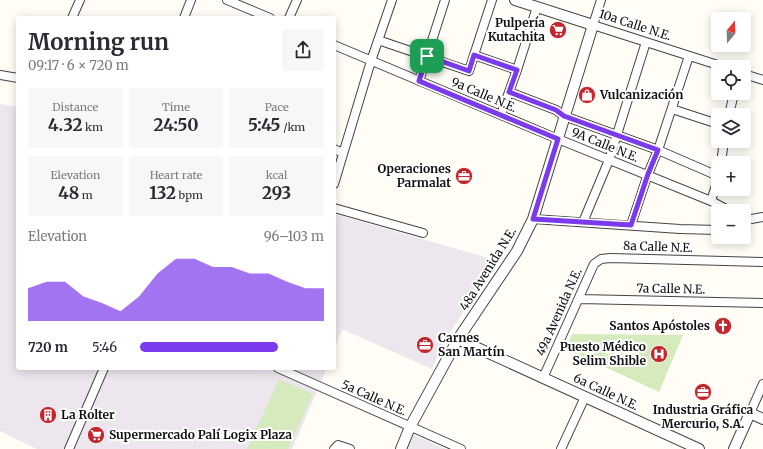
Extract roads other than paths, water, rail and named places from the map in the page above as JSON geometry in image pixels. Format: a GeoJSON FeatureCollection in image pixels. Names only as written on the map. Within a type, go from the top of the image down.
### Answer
{"type":"FeatureCollection","features":[{"type":"Feature","properties":{"kind":"street"},"geometry":{"type":"LineString","coordinates":[[73,16],[80,0]]}},
{"type":"Feature","properties":{"kind":"street"},"geometry":{"type":"LineString","coordinates":[[185,16],[191,0]]}},
{"type":"Feature","properties":{"kind":"street"},"geometry":{"type":"LineString","coordinates":[[227,0],[265,16]]}},
{"type":"Feature","properties":{"kind":"street"},"geometry":{"type":"LineString","coordinates":[[290,16],[297,0]]}},
{"type":"Feature","properties":{"kind":"street"},"geometry":{"type":"LineString","coordinates":[[336,177],[371,61],[392,0]]}},
{"type":"Feature","properties":{"kind":"street"},"geometry":{"type":"LineString","coordinates":[[419,81],[445,0]]}},
{"type":"Feature","properties":{"kind":"street"},"geometry":{"type":"LineString","coordinates":[[378,40],[469,71],[492,0]]}},
{"type":"Feature","properties":{"kind":"street","name":"10a Calle N.E."},"geometry":{"type":"LineString","coordinates":[[515,0],[711,63]]}},
{"type":"Feature","properties":{"kind":"street","name":"48a Avenida N.E."},"geometry":{"type":"LineString","coordinates":[[401,449],[410,427],[458,339],[517,251],[533,219],[601,0]]}},
{"type":"Feature","properties":{"kind":"street"},"geometry":{"type":"LineString","coordinates":[[501,115],[537,7]]}},
{"type":"Feature","properties":{"kind":"street"},"geometry":{"type":"LineString","coordinates":[[583,222],[609,160],[646,42]]}},
{"type":"Feature","properties":{"kind":"street","name":"9a Calle N.E."},"geometry":{"type":"LineString","coordinates":[[336,46],[558,139]]}},
{"type":"Feature","properties":{"kind":"street"},"geometry":{"type":"LineString","coordinates":[[474,55],[517,70]]}},
{"type":"Feature","properties":{"kind":"street"},"geometry":{"type":"LineString","coordinates":[[631,225],[689,56]]}},
{"type":"Feature","properties":{"kind":"street"},"geometry":{"type":"LineString","coordinates":[[0,75],[16,78]]}},
{"type":"Feature","properties":{"kind":"street"},"geometry":{"type":"LineString","coordinates":[[751,76],[763,80]]}},
{"type":"Feature","properties":{"kind":"street"},"geometry":{"type":"LineString","coordinates":[[509,92],[556,110],[564,116],[658,150],[711,173]]}},
{"type":"Feature","properties":{"kind":"street"},"geometry":{"type":"LineString","coordinates":[[672,109],[711,122]]}},
{"type":"Feature","properties":{"kind":"street","name":"9A Calle N.E."},"geometry":{"type":"LineString","coordinates":[[558,139],[648,174],[711,201]]}},
{"type":"Feature","properties":{"kind":"street"},"geometry":{"type":"LineString","coordinates":[[336,150],[343,153]]}},
{"type":"Feature","properties":{"kind":"street"},"geometry":{"type":"LineString","coordinates":[[713,196],[711,201],[717,204]]}},
{"type":"Feature","properties":{"kind":"street"},"geometry":{"type":"LineString","coordinates":[[336,209],[423,233]]}},
{"type":"Feature","properties":{"kind":"street"},"geometry":{"type":"LineString","coordinates":[[751,219],[763,217]]}},
{"type":"Feature","properties":{"kind":"street"},"geometry":{"type":"LineString","coordinates":[[533,219],[711,230]]}},
{"type":"Feature","properties":{"kind":"street","name":"8a Calle N.E."},"geometry":{"type":"LineString","coordinates":[[601,259],[763,262]]}},
{"type":"Feature","properties":{"kind":"street","name":"49a Avenida N.E."},"geometry":{"type":"LineString","coordinates":[[543,378],[594,264],[601,259]]}},
{"type":"Feature","properties":{"kind":"street","name":"7a Calle N.E."},"geometry":{"type":"LineString","coordinates":[[579,299],[763,302]]}},
{"type":"Feature","properties":{"kind":"street","name":"6a Calle N.E."},"geometry":{"type":"LineString","coordinates":[[458,339],[699,449]]}},
{"type":"Feature","properties":{"kind":"street"},"geometry":{"type":"LineString","coordinates":[[69,449],[103,370]]}},
{"type":"Feature","properties":{"kind":"street","name":"5a Calle N.E."},"geometry":{"type":"LineString","coordinates":[[282,370],[461,449]]}},
{"type":"Feature","properties":{"kind":"street"},"geometry":{"type":"LineString","coordinates":[[734,449],[763,384]]}},
{"type":"Feature","properties":{"kind":"street"},"geometry":{"type":"LineString","coordinates":[[561,449],[585,397]]}},
{"type":"Feature","properties":{"kind":"street"},"geometry":{"type":"LineString","coordinates":[[750,413],[763,419]]}},
{"type":"Feature","properties":{"kind":"street"},"geometry":{"type":"LineString","coordinates":[[334,449],[338,445],[350,449]]}},
{"type":"Feature","properties":{"kind":"place","name":"Pulpería Kutachita"},"geometry":{"type":"Point","coordinates":[558,30]}},
{"type":"Feature","properties":{"kind":"place","name":"Vulcanización"},"geometry":{"type":"Point","coordinates":[587,95]}},
{"type":"Feature","properties":{"kind":"place","name":"Operaciones Parmalat"},"geometry":{"type":"Point","coordinates":[464,176]}},
{"type":"Feature","properties":{"kind":"place","name":"Santos Apóstoles"},"geometry":{"type":"Point","coordinates":[723,326]}},
{"type":"Feature","properties":{"kind":"place","name":"Carnes San Martín"},"geometry":{"type":"Point","coordinates":[425,345]}},
{"type":"Feature","properties":{"kind":"place","name":"Puesto Médico Selim Shible"},"geometry":{"type":"Point","coordinates":[659,354]}},
{"type":"Feature","properties":{"kind":"place","name":"Industria Gráfica Mercurio, S.A."},"geometry":{"type":"Point","coordinates":[703,392]}},
{"type":"Feature","properties":{"kind":"place","name":"La Rolter"},"geometry":{"type":"Point","coordinates":[48,415]}},
{"type":"Feature","properties":{"kind":"place","name":"Supermercado Palí Logix Plaza"},"geometry":{"type":"Point","coordinates":[96,435]}}]}
